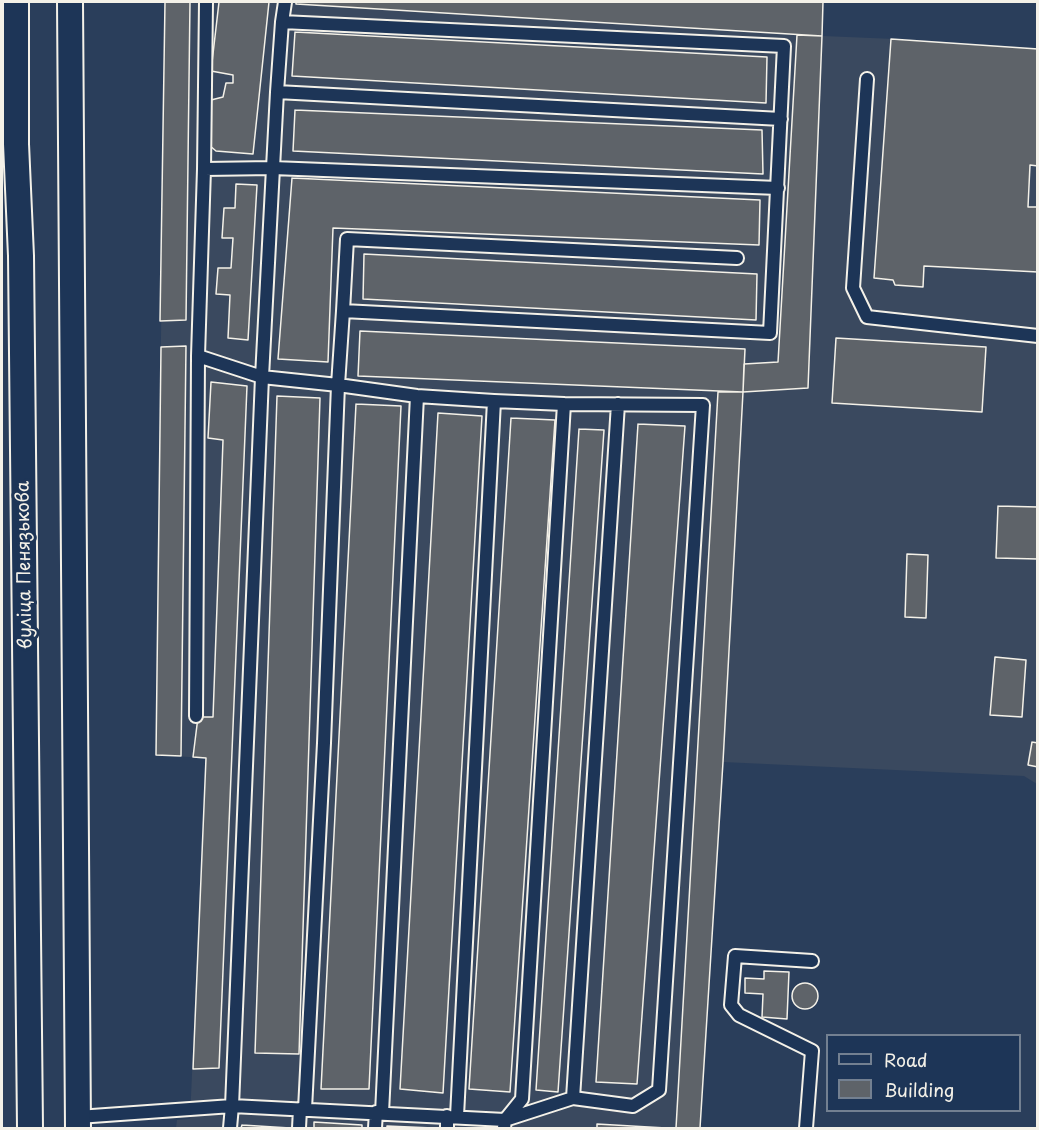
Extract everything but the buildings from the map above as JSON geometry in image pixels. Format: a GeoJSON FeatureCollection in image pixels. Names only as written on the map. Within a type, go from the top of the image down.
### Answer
{"type":"FeatureCollection","features":[{"type":"Feature","properties":{"kind":"street","name":"вуліца Пенязькова"},"geometry":{"type":"LineString","coordinates":[[16,2],[16,144],[21,256],[30,1128]]}},
{"type":"Feature","properties":{"kind":"street"},"geometry":{"type":"LineString","coordinates":[[70,2],[78,1123]]}},
{"type":"Feature","properties":{"kind":"lane"},"geometry":{"type":"LineString","coordinates":[[196,716],[198,356],[206,2]]}},
{"type":"Feature","properties":{"kind":"lane"},"geometry":{"type":"LineString","coordinates":[[230,1128],[262,377],[277,92],[285,2]]}},
{"type":"Feature","properties":{"kind":"lane"},"geometry":{"type":"LineString","coordinates":[[282,22],[784,46],[770,333],[343,311]]}},
{"type":"Feature","properties":{"kind":"lane"},"geometry":{"type":"LineString","coordinates":[[867,79],[853,288],[867,317],[1038,336]]}},
{"type":"Feature","properties":{"kind":"lane"},"geometry":{"type":"LineString","coordinates":[[277,92],[781,119]]}},
{"type":"Feature","properties":{"kind":"lane"},"geometry":{"type":"LineString","coordinates":[[204,169],[273,168],[778,188]]}},
{"type":"Feature","properties":{"kind":"lane"},"geometry":{"type":"LineString","coordinates":[[298,1128],[303,1109],[324,743],[338,385],[347,239],[736,258]]}},
{"type":"Feature","properties":{"kind":"lane"},"geometry":{"type":"LineString","coordinates":[[78,1123],[232,1106],[379,1113],[505,1124],[573,1098],[633,1106],[659,1090],[703,405],[564,404],[417,396],[262,377],[198,356]]}},
{"type":"Feature","properties":{"kind":"lane"},"geometry":{"type":"LineString","coordinates":[[375,1128],[379,1113],[417,396]]}},
{"type":"Feature","properties":{"kind":"lane"},"geometry":{"type":"LineString","coordinates":[[450,1120],[494,401]]}},
{"type":"Feature","properties":{"kind":"lane"},"geometry":{"type":"LineString","coordinates":[[505,1124],[522,1099],[564,404]]}},
{"type":"Feature","properties":{"kind":"lane"},"geometry":{"type":"LineString","coordinates":[[573,1098],[618,404]]}},
{"type":"Feature","properties":{"kind":"lane"},"geometry":{"type":"LineString","coordinates":[[806,1128],[812,1051],[739,1015],[731,1005],[735,956],[812,961]]}},
{"type":"Feature","properties":{"kind":"shaded area"},"geometry":{"type":"Polygon","coordinates":[[[165,2],[823,2],[823,36],[1037,49],[1037,784],[1024,776],[723,762],[700,1128],[176,1128],[177,1120],[190,1119],[206,758],[156,755],[165,2]]]}}]}
